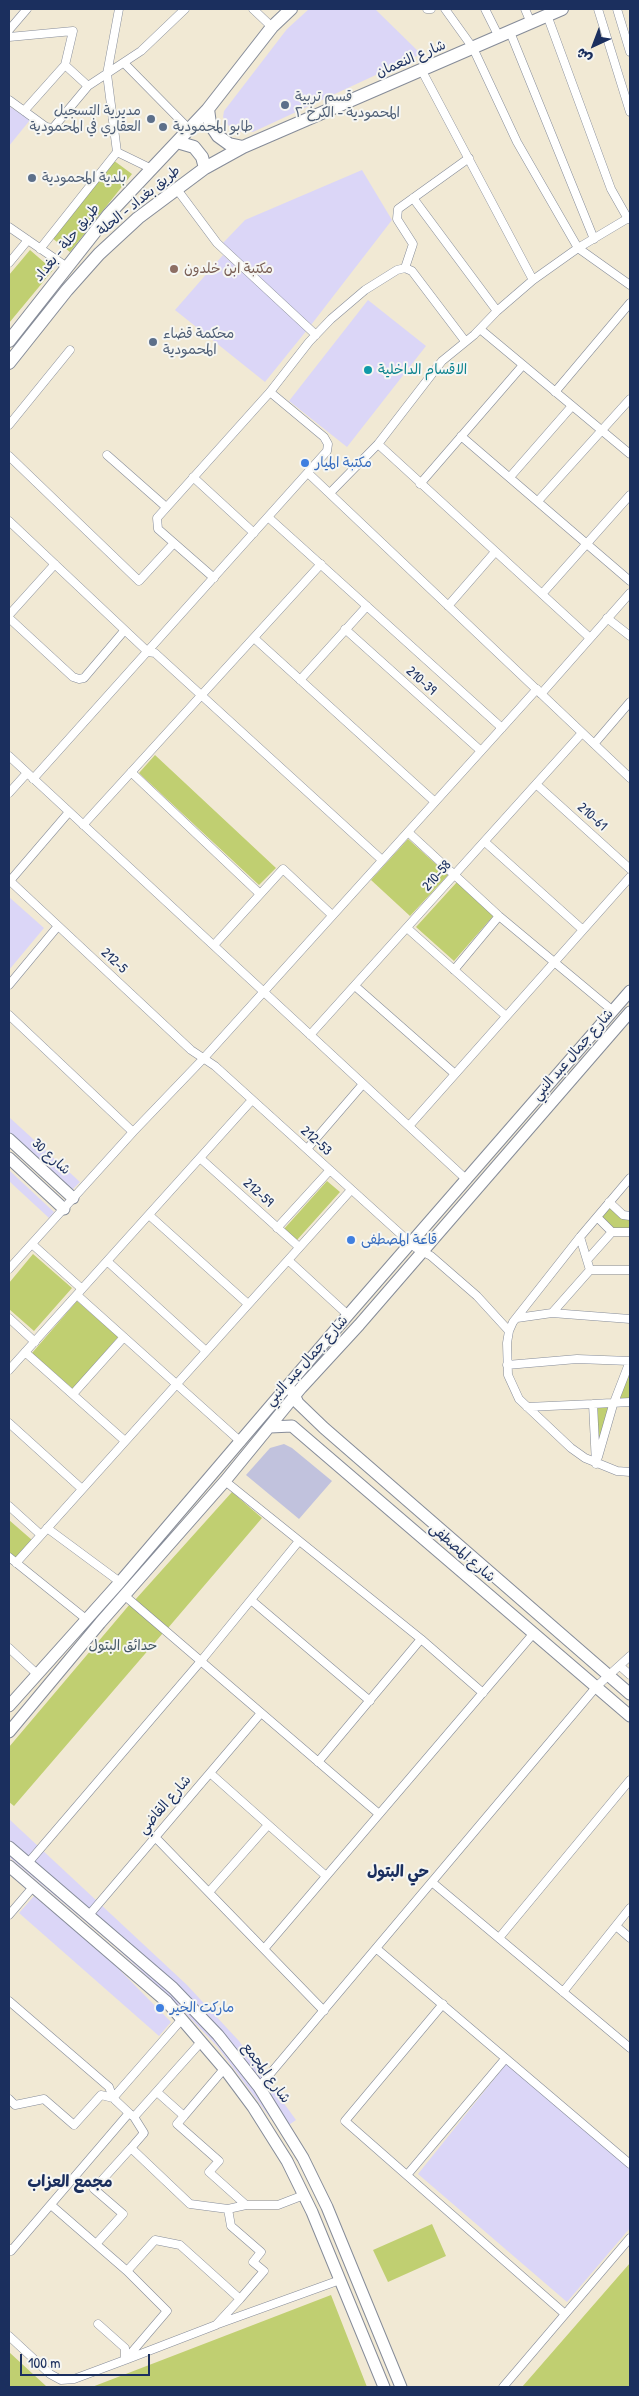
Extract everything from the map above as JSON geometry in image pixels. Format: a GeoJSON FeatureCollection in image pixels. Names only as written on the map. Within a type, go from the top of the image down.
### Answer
{"type":"FeatureCollection","features":[{"type":"Feature","properties":{"kind":"main road","name":"طريق حلة - بغداد"},"geometry":{"type":"LineString","coordinates":[[9,342],[109,214],[208,109],[272,27],[291,9]]}},
{"type":"Feature","properties":{"kind":"main road","name":"شارع النعمان"},"geometry":{"type":"LineString","coordinates":[[243,147],[562,9]]}},
{"type":"Feature","properties":{"kind":"main road"},"geometry":{"type":"LineString","coordinates":[[208,109],[210,124],[218,136],[229,144],[243,147]]}},
{"type":"Feature","properties":{"kind":"main road"},"geometry":{"type":"LineString","coordinates":[[177,142],[189,144],[199,152],[205,168]]}},
{"type":"Feature","properties":{"kind":"main road","name":"طريق بغداد - الحلة"},"geometry":{"type":"LineString","coordinates":[[9,363],[67,290],[99,254],[138,218],[205,168],[243,147]]}},
{"type":"Feature","properties":{"kind":"street"},"geometry":{"type":"LineString","coordinates":[[9,30],[27,9]]}},
{"type":"Feature","properties":{"kind":"street"},"geometry":{"type":"LineString","coordinates":[[40,249],[117,152],[107,74],[119,9]]}},
{"type":"Feature","properties":{"kind":"street"},"geometry":{"type":"LineString","coordinates":[[9,100],[50,130],[88,86],[141,51],[185,9]]}},
{"type":"Feature","properties":{"kind":"street"},"geometry":{"type":"LineString","coordinates":[[253,9],[272,27]]}},
{"type":"Feature","properties":{"kind":"street"},"geometry":{"type":"LineString","coordinates":[[445,9],[473,48],[516,142],[578,248],[630,285]]}},
{"type":"Feature","properties":{"kind":"street"},"geometry":{"type":"LineString","coordinates":[[485,9],[504,34],[594,240]]}},
{"type":"Feature","properties":{"kind":"street"},"geometry":{"type":"LineString","coordinates":[[525,9],[530,22]]}},
{"type":"Feature","properties":{"kind":"street"},"geometry":{"type":"LineString","coordinates":[[598,9],[630,112]]}},
{"type":"Feature","properties":{"kind":"street"},"geometry":{"type":"LineString","coordinates":[[617,9],[630,52]]}},
{"type":"Feature","properties":{"kind":"street"},"geometry":{"type":"LineString","coordinates":[[330,493],[378,444],[434,369],[480,329],[497,311],[533,280],[578,248],[629,218],[611,189],[547,15]]}},
{"type":"Feature","properties":{"kind":"street"},"geometry":{"type":"LineString","coordinates":[[9,37],[73,31],[65,65],[24,111]]}},
{"type":"Feature","properties":{"kind":"street"},"geometry":{"type":"LineString","coordinates":[[124,63],[189,129]]}},
{"type":"Feature","properties":{"kind":"street"},"geometry":{"type":"LineString","coordinates":[[65,65],[88,86]]}},
{"type":"Feature","properties":{"kind":"street"},"geometry":{"type":"LineString","coordinates":[[422,71],[533,280]]}},
{"type":"Feature","properties":{"kind":"street"},"geometry":{"type":"LineString","coordinates":[[117,152],[152,169]]}},
{"type":"Feature","properties":{"kind":"street"},"geometry":{"type":"LineString","coordinates":[[405,268],[413,244],[398,221],[396,214],[399,208],[469,158]]}},
{"type":"Feature","properties":{"kind":"street"},"geometry":{"type":"LineString","coordinates":[[176,188],[217,243],[316,335]]}},
{"type":"Feature","properties":{"kind":"street"},"geometry":{"type":"LineString","coordinates":[[412,198],[497,311]]}},
{"type":"Feature","properties":{"kind":"street"},"geometry":{"type":"LineString","coordinates":[[9,227],[67,267]]}},
{"type":"Feature","properties":{"kind":"street"},"geometry":{"type":"LineString","coordinates":[[9,263],[28,240]]}},
{"type":"Feature","properties":{"kind":"street"},"geometry":{"type":"LineString","coordinates":[[214,578],[158,529],[156,524],[157,518],[270,392],[316,335],[356,297],[397,270],[405,268],[412,271],[465,341]]}},
{"type":"Feature","properties":{"kind":"street"},"geometry":{"type":"LineString","coordinates":[[555,392],[630,303]]}},
{"type":"Feature","properties":{"kind":"street"},"geometry":{"type":"LineString","coordinates":[[480,329],[630,454]]}},
{"type":"Feature","properties":{"kind":"street"},"geometry":{"type":"LineString","coordinates":[[9,425],[70,350]]}},
{"type":"Feature","properties":{"kind":"street"},"geometry":{"type":"LineString","coordinates":[[420,484],[523,365]]}},
{"type":"Feature","properties":{"kind":"street"},"geometry":{"type":"LineString","coordinates":[[9,793],[30,776],[148,652],[327,451],[328,444],[324,437],[270,392]]}},
{"type":"Feature","properties":{"kind":"street"},"geometry":{"type":"LineString","coordinates":[[538,501],[630,399]]}},
{"type":"Feature","properties":{"kind":"street"},"geometry":{"type":"LineString","coordinates":[[510,477],[572,406]]}},
{"type":"Feature","properties":{"kind":"street"},"geometry":{"type":"LineString","coordinates":[[461,436],[630,581]]}},
{"type":"Feature","properties":{"kind":"street"},"geometry":{"type":"LineString","coordinates":[[378,444],[590,638]]}},
{"type":"Feature","properties":{"kind":"street"},"geometry":{"type":"LineString","coordinates":[[107,455],[166,507]]}},
{"type":"Feature","properties":{"kind":"street"},"geometry":{"type":"LineString","coordinates":[[9,456],[139,580],[174,543]]}},
{"type":"Feature","properties":{"kind":"street"},"geometry":{"type":"LineString","coordinates":[[308,473],[630,778]]}},
{"type":"Feature","properties":{"kind":"street"},"geometry":{"type":"LineString","coordinates":[[193,476],[254,533]]}},
{"type":"Feature","properties":{"kind":"street"},"geometry":{"type":"LineString","coordinates":[[542,594],[630,495]]}},
{"type":"Feature","properties":{"kind":"street"},"geometry":{"type":"LineString","coordinates":[[268,517],[502,728]]}},
{"type":"Feature","properties":{"kind":"street"},"geometry":{"type":"LineString","coordinates":[[9,521],[148,652],[155,653],[382,860]]}},
{"type":"Feature","properties":{"kind":"street"},"geometry":{"type":"LineString","coordinates":[[448,606],[495,552]]}},
{"type":"Feature","properties":{"kind":"street"},"geometry":{"type":"LineString","coordinates":[[54,564],[9,617],[73,677],[79,679],[84,678],[124,630]]}},
{"type":"Feature","properties":{"kind":"street"},"geometry":{"type":"LineString","coordinates":[[83,825],[321,564]]}},
{"type":"Feature","properties":{"kind":"street"},"geometry":{"type":"LineString","coordinates":[[9,1269],[264,992],[480,751],[539,692],[630,593]]}},
{"type":"Feature","properties":{"kind":"street"},"geometry":{"type":"LineString","coordinates":[[300,680],[367,606]]}},
{"type":"Feature","properties":{"kind":"street"},"geometry":{"type":"LineString","coordinates":[[607,618],[630,636]]}},
{"type":"Feature","properties":{"kind":"street","name":"210-39"},"geometry":{"type":"LineString","coordinates":[[346,629],[480,751]]}},
{"type":"Feature","properties":{"kind":"street"},"geometry":{"type":"LineString","coordinates":[[254,638],[435,802]]}},
{"type":"Feature","properties":{"kind":"street"},"geometry":{"type":"LineString","coordinates":[[594,744],[630,702]]}},
{"type":"Feature","properties":{"kind":"street","name":"210-58"},"geometry":{"type":"LineString","coordinates":[[310,1035],[582,733]]}},
{"type":"Feature","properties":{"kind":"street"},"geometry":{"type":"LineString","coordinates":[[9,756],[467,1180]]}},
{"type":"Feature","properties":{"kind":"street"},"geometry":{"type":"LineString","coordinates":[[132,772],[260,894]]}},
{"type":"Feature","properties":{"kind":"street","name":"210-61"},"geometry":{"type":"LineString","coordinates":[[536,784],[630,869]]}},
{"type":"Feature","properties":{"kind":"street"},"geometry":{"type":"LineString","coordinates":[[9,881],[69,812]]}},
{"type":"Feature","properties":{"kind":"street"},"geometry":{"type":"LineString","coordinates":[[408,832],[499,916],[613,1011]]}},
{"type":"Feature","properties":{"kind":"street"},"geometry":{"type":"LineString","coordinates":[[484,842],[583,930]]}},
{"type":"Feature","properties":{"kind":"street"},"geometry":{"type":"LineString","coordinates":[[214,946],[283,869],[332,915]]}},
{"type":"Feature","properties":{"kind":"street"},"geometry":{"type":"LineString","coordinates":[[409,1126],[630,877]]}},
{"type":"Feature","properties":{"kind":"street","name":"212-5"},"geometry":{"type":"LineString","coordinates":[[9,881],[203,1059]]}},
{"type":"Feature","properties":{"kind":"street"},"geometry":{"type":"LineString","coordinates":[[454,970],[499,916]]}},
{"type":"Feature","properties":{"kind":"street"},"geometry":{"type":"LineString","coordinates":[[9,985],[58,926]]}},
{"type":"Feature","properties":{"kind":"street"},"geometry":{"type":"LineString","coordinates":[[407,928],[506,1016]]}},
{"type":"Feature","properties":{"kind":"street"},"geometry":{"type":"LineString","coordinates":[[355,986],[455,1074]]}},
{"type":"Feature","properties":{"kind":"street","name":"شارع جمال عبد النبي"},"geometry":{"type":"LineString","coordinates":[[9,1732],[225,1482],[270,1427],[292,1391],[348,1315],[630,991]]}},
{"type":"Feature","properties":{"kind":"street","name":"شارع جمال عبد النبي"},"geometry":{"type":"LineString","coordinates":[[9,1706],[120,1582],[243,1439],[292,1391],[422,1252],[630,1012]]}},
{"type":"Feature","properties":{"kind":"street"},"geometry":{"type":"LineString","coordinates":[[9,1014],[134,1132]]}},
{"type":"Feature","properties":{"kind":"street","name":"212-53"},"geometry":{"type":"LineString","coordinates":[[203,1059],[215,1066],[422,1252],[431,1256],[478,1296],[509,1331]]}},
{"type":"Feature","properties":{"kind":"street"},"geometry":{"type":"LineString","coordinates":[[307,1150],[363,1084]]}},
{"type":"Feature","properties":{"kind":"street"},"geometry":{"type":"LineString","coordinates":[[9,1370],[252,1100]]}},
{"type":"Feature","properties":{"kind":"street","name":"شارع 30"},"geometry":{"type":"LineString","coordinates":[[9,1139],[73,1198]]}},
{"type":"Feature","properties":{"kind":"street"},"geometry":{"type":"LineString","coordinates":[[9,1158],[64,1209]]}},
{"type":"Feature","properties":{"kind":"street","name":"212-59"},"geometry":{"type":"LineString","coordinates":[[200,1158],[299,1248]]}},
{"type":"Feature","properties":{"kind":"street"},"geometry":{"type":"LineString","coordinates":[[277,1228],[330,1170]]}},
{"type":"Feature","properties":{"kind":"street"},"geometry":{"type":"LineString","coordinates":[[630,1178],[580,1237],[517,1318],[509,1331],[507,1365],[512,1388],[527,1407],[571,1448],[596,1464],[617,1472],[630,1472]]}},
{"type":"Feature","properties":{"kind":"street"},"geometry":{"type":"LineString","coordinates":[[54,1200],[60,1202],[64,1200],[66,1194],[64,1189]]}},
{"type":"Feature","properties":{"kind":"street"},"geometry":{"type":"LineString","coordinates":[[16,1563],[351,1190]]}},
{"type":"Feature","properties":{"kind":"street"},"geometry":{"type":"LineString","coordinates":[[610,1202],[623,1215],[630,1216]]}},
{"type":"Feature","properties":{"kind":"street"},"geometry":{"type":"LineString","coordinates":[[149,1215],[248,1304]]}},
{"type":"Feature","properties":{"kind":"street"},"geometry":{"type":"LineString","coordinates":[[597,1217],[612,1232],[630,1232]]}},
{"type":"Feature","properties":{"kind":"street"},"geometry":{"type":"LineString","coordinates":[[587,1260],[612,1232]]}},
{"type":"Feature","properties":{"kind":"street"},"geometry":{"type":"LineString","coordinates":[[580,1237],[590,1270]]}},
{"type":"Feature","properties":{"kind":"street"},"geometry":{"type":"LineString","coordinates":[[32,1244],[124,1337],[176,1384],[243,1439],[255,1445]]}},
{"type":"Feature","properties":{"kind":"street"},"geometry":{"type":"LineString","coordinates":[[288,1260],[348,1315]]}},
{"type":"Feature","properties":{"kind":"street"},"geometry":{"type":"LineString","coordinates":[[107,1261],[206,1350]]}},
{"type":"Feature","properties":{"kind":"street"},"geometry":{"type":"LineString","coordinates":[[552,1313],[590,1270],[630,1270]]}},
{"type":"Feature","properties":{"kind":"street"},"geometry":{"type":"LineString","coordinates":[[517,1318],[552,1313],[630,1319]]}},
{"type":"Feature","properties":{"kind":"street"},"geometry":{"type":"LineString","coordinates":[[9,1318],[35,1342]]}},
{"type":"Feature","properties":{"kind":"street"},"geometry":{"type":"LineString","coordinates":[[73,1394],[124,1337]]}},
{"type":"Feature","properties":{"kind":"street"},"geometry":{"type":"LineString","coordinates":[[26,1352],[125,1441]]}},
{"type":"Feature","properties":{"kind":"street"},"geometry":{"type":"LineString","coordinates":[[507,1365],[577,1359],[630,1361],[614,1403],[596,1464]]}},
{"type":"Feature","properties":{"kind":"street","name":"شارع المصطفى"},"geometry":{"type":"LineString","coordinates":[[292,1391],[298,1403],[324,1428],[630,1694]]}},
{"type":"Feature","properties":{"kind":"street"},"geometry":{"type":"LineString","coordinates":[[527,1407],[630,1402]]}},
{"type":"Feature","properties":{"kind":"street"},"geometry":{"type":"LineString","coordinates":[[593,1404],[596,1464]]}},
{"type":"Feature","properties":{"kind":"street"},"geometry":{"type":"LineString","coordinates":[[9,1423],[82,1489]]}},
{"type":"Feature","properties":{"kind":"street","name":"شارع المصطفى"},"geometry":{"type":"LineString","coordinates":[[270,1427],[292,1426],[533,1634],[598,1686],[630,1716]]}},
{"type":"Feature","properties":{"kind":"street"},"geometry":{"type":"LineString","coordinates":[[225,1482],[421,1639],[482,1693]]}},
{"type":"Feature","properties":{"kind":"street"},"geometry":{"type":"LineString","coordinates":[[10,1508],[41,1535]]}},
{"type":"Feature","properties":{"kind":"street"},"geometry":{"type":"LineString","coordinates":[[47,1528],[120,1582]]}},
{"type":"Feature","properties":{"kind":"street"},"geometry":{"type":"LineString","coordinates":[[28,1863],[201,1661],[299,1541]]}},
{"type":"Feature","properties":{"kind":"street"},"geometry":{"type":"LineString","coordinates":[[9,1557],[86,1619]]}},
{"type":"Feature","properties":{"kind":"street"},"geometry":{"type":"LineString","coordinates":[[125,1596],[379,1814]]}},
{"type":"Feature","properties":{"kind":"street"},"geometry":{"type":"LineString","coordinates":[[251,1600],[370,1701]]}},
{"type":"Feature","properties":{"kind":"street"},"geometry":{"type":"LineString","coordinates":[[264,1948],[533,1634]]}},
{"type":"Feature","properties":{"kind":"street"},"geometry":{"type":"LineString","coordinates":[[318,1762],[421,1639]]}},
{"type":"Feature","properties":{"kind":"street"},"geometry":{"type":"LineString","coordinates":[[9,1648],[37,1674]]}},
{"type":"Feature","properties":{"kind":"street"},"geometry":{"type":"LineString","coordinates":[[259,2087],[598,1686],[630,1656]]}},
{"type":"Feature","properties":{"kind":"street"},"geometry":{"type":"LineString","coordinates":[[620,1666],[630,1675]]}},
{"type":"Feature","properties":{"kind":"street","name":"شارع القاضي"},"geometry":{"type":"LineString","coordinates":[[89,1915],[261,1713]]}},
{"type":"Feature","properties":{"kind":"street"},"geometry":{"type":"LineString","coordinates":[[210,1773],[326,1876]]}},
{"type":"Feature","properties":{"kind":"street"},"geometry":{"type":"LineString","coordinates":[[499,1938],[630,1780]]}},
{"type":"Feature","properties":{"kind":"street"},"geometry":{"type":"LineString","coordinates":[[209,1892],[268,1824]]}},
{"type":"Feature","properties":{"kind":"street"},"geometry":{"type":"LineString","coordinates":[[155,1837],[324,2011]]}},
{"type":"Feature","properties":{"kind":"street","name":"شارع المجمع"},"geometry":{"type":"LineString","coordinates":[[9,1847],[186,2001],[218,2035],[259,2087],[303,2158],[328,2207],[401,2387]]}},
{"type":"Feature","properties":{"kind":"street"},"geometry":{"type":"LineString","coordinates":[[9,1866],[157,1994],[178,2015],[224,2069],[268,2130],[304,2195],[384,2387]]}},
{"type":"Feature","properties":{"kind":"street"},"geometry":{"type":"LineString","coordinates":[[433,1883],[630,2048]]}},
{"type":"Feature","properties":{"kind":"street"},"geometry":{"type":"LineString","coordinates":[[9,1915],[33,1887]]}},
{"type":"Feature","properties":{"kind":"street"},"geometry":{"type":"LineString","coordinates":[[57,1907],[49,1896],[51,1891],[78,1906]]}},
{"type":"Feature","properties":{"kind":"street"},"geometry":{"type":"LineString","coordinates":[[563,1992],[630,1908]]}},
{"type":"Feature","properties":{"kind":"street"},"geometry":{"type":"LineString","coordinates":[[616,1926],[630,1938]]}},
{"type":"Feature","properties":{"kind":"street"},"geometry":{"type":"LineString","coordinates":[[377,1949],[630,2164]]}},
{"type":"Feature","properties":{"kind":"street"},"geometry":{"type":"LineString","coordinates":[[157,1994],[167,1994],[169,1990],[167,1983]]}},
{"type":"Feature","properties":{"kind":"street"},"geometry":{"type":"LineString","coordinates":[[9,2000],[108,2087],[113,2098],[132,2116],[144,2133],[94,2190],[123,2214],[96,2244]]}},
{"type":"Feature","properties":{"kind":"street"},"geometry":{"type":"LineString","coordinates":[[113,2098],[178,2015],[176,2000],[186,2001]]}},
{"type":"Feature","properties":{"kind":"street"},"geometry":{"type":"LineString","coordinates":[[443,2004],[346,2121],[565,2314]]}},
{"type":"Feature","properties":{"kind":"street"},"geometry":{"type":"LineString","coordinates":[[9,2249],[11,2251],[201,2042]]}},
{"type":"Feature","properties":{"kind":"street"},"geometry":{"type":"LineString","coordinates":[[407,2175],[505,2059]]}},
{"type":"Feature","properties":{"kind":"street"},"geometry":{"type":"LineString","coordinates":[[224,2069],[177,2124],[219,2160],[209,2172],[246,2204]]}},
{"type":"Feature","properties":{"kind":"street"},"geometry":{"type":"LineString","coordinates":[[156,2092],[184,2116]]}},
{"type":"Feature","properties":{"kind":"street"},"geometry":{"type":"LineString","coordinates":[[9,2112],[15,2105],[44,2099],[74,2125],[101,2095],[113,2098]]}},
{"type":"Feature","properties":{"kind":"street"},"geometry":{"type":"LineString","coordinates":[[9,2099],[15,2105]]}},
{"type":"Feature","properties":{"kind":"street"},"geometry":{"type":"LineString","coordinates":[[131,2148],[190,2204],[228,2209],[246,2204],[278,2205],[304,2195]]}},
{"type":"Feature","properties":{"kind":"street"},"geometry":{"type":"LineString","coordinates":[[51,2205],[128,2271],[166,2311],[125,2360]]}},
{"type":"Feature","properties":{"kind":"street"},"geometry":{"type":"LineString","coordinates":[[216,2325],[264,2272],[253,2262],[261,2252],[230,2226],[228,2209]]}},
{"type":"Feature","properties":{"kind":"street"},"geometry":{"type":"LineString","coordinates":[[503,2387],[630,2238]]}},
{"type":"Feature","properties":{"kind":"street"},"geometry":{"type":"LineString","coordinates":[[128,2271],[155,2240],[180,2245],[240,2299]]}},
{"type":"Feature","properties":{"kind":"street"},"geometry":{"type":"LineString","coordinates":[[9,2336],[50,2374],[61,2380],[74,2379],[340,2280]]}},
{"type":"Feature","properties":{"kind":"street"},"geometry":{"type":"LineString","coordinates":[[98,2324],[125,2348],[125,2360]]}},
{"type":"Feature","properties":{"kind":"shaded area"},"geometry":{"type":"Polygon","coordinates":[[[309,9],[375,9],[421,54],[253,132],[235,132],[226,123],[223,117],[224,111],[287,29],[309,9]]]}},
{"type":"Feature","properties":{"kind":"shaded area"},"geometry":{"type":"Polygon","coordinates":[[[9,106],[30,120],[9,146],[9,106]]]}},
{"type":"Feature","properties":{"kind":"shaded area"},"geometry":{"type":"Polygon","coordinates":[[[362,170],[392,220],[311,325],[223,243],[245,220],[362,170]]]}},
{"type":"Feature","properties":{"kind":"shaded area"},"geometry":{"type":"Polygon","coordinates":[[[223,255],[307,330],[265,382],[175,310],[223,255]]]}},
{"type":"Feature","properties":{"kind":"shaded area"},"geometry":{"type":"Polygon","coordinates":[[[368,300],[426,346],[347,447],[289,401],[368,300]]]}},
{"type":"Feature","properties":{"kind":"shaded area"},"geometry":{"type":"Polygon","coordinates":[[[9,897],[44,928],[9,970],[9,897]]]}},
{"type":"Feature","properties":{"kind":"shaded area"},"geometry":{"type":"Polygon","coordinates":[[[9,1117],[80,1182],[72,1190],[9,1133],[9,1117]]]}},
{"type":"Feature","properties":{"kind":"shaded area"},"geometry":{"type":"Polygon","coordinates":[[[9,1170],[54,1212],[49,1218],[9,1181],[9,1170]]]}},
{"type":"Feature","properties":{"kind":"shaded area"},"geometry":{"type":"Polygon","coordinates":[[[284,1444],[292,1448],[332,1481],[299,1519],[246,1475],[270,1448],[284,1444]]]}},
{"type":"Feature","properties":{"kind":"shaded area"},"geometry":{"type":"Polygon","coordinates":[[[9,1819],[187,1985],[239,2041],[296,2120],[280,2131],[217,2046],[171,1998],[113,1945],[9,1857],[9,1819]]]}},
{"type":"Feature","properties":{"kind":"shaded area"},"geometry":{"type":"Polygon","coordinates":[[[34,1896],[106,1956],[171,2022],[159,2036],[19,1913],[34,1896]]]}},
{"type":"Feature","properties":{"kind":"shaded area"},"geometry":{"type":"Polygon","coordinates":[[[507,2063],[630,2166],[630,2228],[567,2302],[418,2174],[507,2063]]]}},
{"type":"Feature","properties":{"kind":"green space"},"geometry":{"type":"Polygon","coordinates":[[[113,160],[132,174],[70,252],[52,238],[113,160]]]}},
{"type":"Feature","properties":{"kind":"green space"},"geometry":{"type":"Polygon","coordinates":[[[30,250],[53,270],[9,323],[9,275],[30,250]]]}},
{"type":"Feature","properties":{"kind":"green space"},"geometry":{"type":"Polygon","coordinates":[[[155,755],[276,868],[259,885],[139,773],[155,755]]]}},
{"type":"Feature","properties":{"kind":"green space"},"geometry":{"type":"Polygon","coordinates":[[[408,839],[448,875],[410,916],[371,880],[408,839]]]}},
{"type":"Feature","properties":{"kind":"green space"},"geometry":{"type":"Polygon","coordinates":[[[457,882],[494,915],[454,961],[416,927],[457,882]]]}},
{"type":"Feature","properties":{"kind":"green space"},"geometry":{"type":"Polygon","coordinates":[[[327,1181],[340,1192],[297,1240],[284,1229],[327,1181]]]}},
{"type":"Feature","properties":{"kind":"green space"},"geometry":{"type":"Polygon","coordinates":[[[609,1202],[630,1216],[630,1232],[612,1232],[597,1217],[609,1202]]]}},
{"type":"Feature","properties":{"kind":"green space"},"geometry":{"type":"Polygon","coordinates":[[[33,1254],[72,1288],[34,1331],[9,1309],[9,1283],[33,1254]]]}},
{"type":"Feature","properties":{"kind":"green space"},"geometry":{"type":"Polygon","coordinates":[[[77,1301],[118,1337],[73,1389],[32,1353],[77,1301]]]}},
{"type":"Feature","properties":{"kind":"green space"},"geometry":{"type":"Polygon","coordinates":[[[630,1363],[630,1402],[614,1403],[630,1363]]]}},
{"type":"Feature","properties":{"kind":"green space"},"geometry":{"type":"Polygon","coordinates":[[[614,1403],[596,1464],[593,1404],[614,1403]]]}},
{"type":"Feature","properties":{"kind":"green space","name":"حدائق البتول"},"geometry":{"type":"Polygon","coordinates":[[[232,1492],[262,1518],[168,1628],[135,1600],[232,1492]]]}},
{"type":"Feature","properties":{"kind":"green space"},"geometry":{"type":"Polygon","coordinates":[[[9,1520],[32,1540],[14,1559],[9,1554],[9,1520]]]}},
{"type":"Feature","properties":{"kind":"green space","name":"حدائق البتول"},"geometry":{"type":"Polygon","coordinates":[[[130,1604],[163,1633],[14,1806],[9,1802],[9,1747],[130,1604]]]}},
{"type":"Feature","properties":{"kind":"green space"},"geometry":{"type":"Polygon","coordinates":[[[432,2224],[446,2256],[388,2282],[373,2250],[432,2224]]]}},
{"type":"Feature","properties":{"kind":"green space"},"geometry":{"type":"Polygon","coordinates":[[[630,2263],[630,2387],[522,2387],[630,2263]]]}},
{"type":"Feature","properties":{"kind":"green space"},"geometry":{"type":"Polygon","coordinates":[[[331,2295],[367,2387],[92,2387],[331,2295]]]}},
{"type":"Feature","properties":{"kind":"green space"},"geometry":{"type":"Polygon","coordinates":[[[9,2352],[46,2386],[9,2387],[9,2352]]]}},
{"type":"Feature","properties":{"kind":"place","name":"قسم تربية المحمودية - الكرخ ٢"},"geometry":{"type":"Point","coordinates":[285,105]}},
{"type":"Feature","properties":{"kind":"place","name":"مديرية التسجيل العقاري في المحمودية"},"geometry":{"type":"Point","coordinates":[151,119]}},
{"type":"Feature","properties":{"kind":"place","name":"طابو المحمودية"},"geometry":{"type":"Point","coordinates":[163,127]}},
{"type":"Feature","properties":{"kind":"place","name":"بلدية المحمودية"},"geometry":{"type":"Point","coordinates":[32,178]}},
{"type":"Feature","properties":{"kind":"place","name":"مكتبة ابن خلدون"},"geometry":{"type":"Point","coordinates":[174,269]}},
{"type":"Feature","properties":{"kind":"place","name":"محكمة قضاء المحمودية"},"geometry":{"type":"Point","coordinates":[153,342]}},
{"type":"Feature","properties":{"kind":"place","name":"الاقسام الداخلية"},"geometry":{"type":"Point","coordinates":[368,370]}},
{"type":"Feature","properties":{"kind":"place","name":"مكتبة الميار"},"geometry":{"type":"Point","coordinates":[305,463]}},
{"type":"Feature","properties":{"kind":"place","name":"قاعة المصطفى"},"geometry":{"type":"Point","coordinates":[351,1240]}},
{"type":"Feature","properties":{"kind":"place","name":"ماركت الخير"},"geometry":{"type":"Point","coordinates":[160,2008]}},
{"type":"Feature","properties":{"kind":"district","name":"حي البتول"},"geometry":{"type":"Point","coordinates":[398,1873]}},
{"type":"Feature","properties":{"kind":"district","name":"مجمع العزاب"},"geometry":{"type":"Point","coordinates":[70,2183]}}]}
